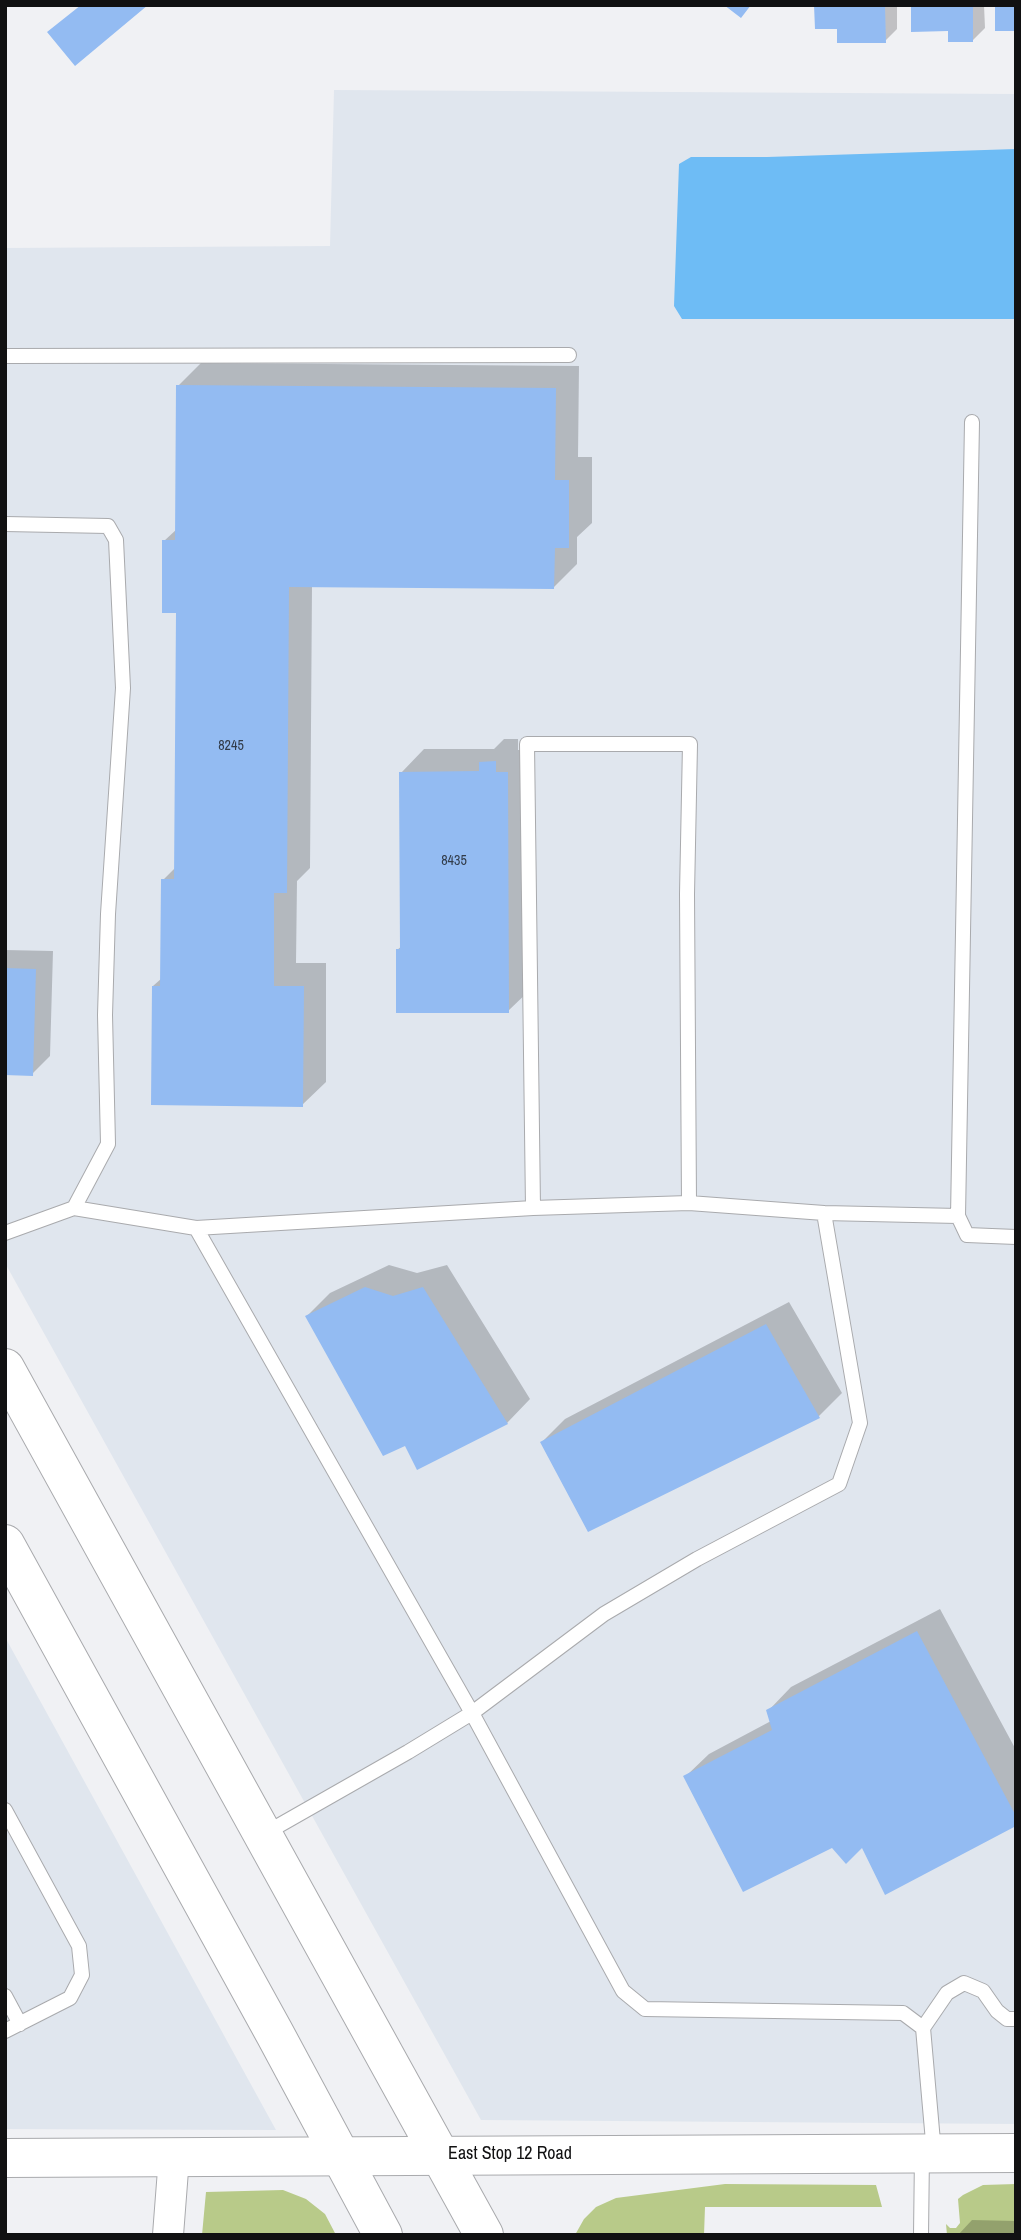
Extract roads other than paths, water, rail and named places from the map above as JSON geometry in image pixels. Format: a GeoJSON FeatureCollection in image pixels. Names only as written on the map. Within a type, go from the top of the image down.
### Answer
{"type":"FeatureCollection","features":[{"type":"Feature","properties":{"kind":"main road"},"geometry":{"type":"LineString","coordinates":[[5,1368],[484,2235]]}},
{"type":"Feature","properties":{"kind":"main road"},"geometry":{"type":"LineString","coordinates":[[5,1544],[269,2021],[383,2235]]}},
{"type":"Feature","properties":{"kind":"main road","name":"East Stop 12 Road"},"geometry":{"type":"LineString","coordinates":[[5,2158],[1016,2153]]}},
{"type":"Feature","properties":{"kind":"street"},"geometry":{"type":"LineString","coordinates":[[168,2235],[174,2157]]}},
{"type":"Feature","properties":{"kind":"lane"},"geometry":{"type":"LineString","coordinates":[[5,356],[569,355]]}},
{"type":"Feature","properties":{"kind":"lane"},"geometry":{"type":"LineString","coordinates":[[972,422],[958,1216],[967,1236],[1016,1237]]}},
{"type":"Feature","properties":{"kind":"lane"},"geometry":{"type":"LineString","coordinates":[[5,524],[108,526],[116,540],[123,688],[104,1014],[108,1144],[74,1208]]}},
{"type":"Feature","properties":{"kind":"lane"},"geometry":{"type":"LineString","coordinates":[[533,1208],[527,744],[690,744],[687,894],[689,1203]]}},
{"type":"Feature","properties":{"kind":"lane"},"geometry":{"type":"LineString","coordinates":[[5,1233],[74,1208],[196,1228],[533,1208],[689,1203],[824,1213],[958,1216]]}},
{"type":"Feature","properties":{"kind":"lane"},"geometry":{"type":"LineString","coordinates":[[263,1835],[472,1713],[604,1614],[697,1559],[839,1484],[860,1423],[824,1213]]}},
{"type":"Feature","properties":{"kind":"lane"},"geometry":{"type":"LineString","coordinates":[[196,1228],[472,1713],[623,1991],[645,2008],[903,2013],[923,2028]]}},
{"type":"Feature","properties":{"kind":"lane"},"geometry":{"type":"LineString","coordinates":[[5,1810],[79,1946],[82,1975],[70,1998],[5,2031]]}},
{"type":"Feature","properties":{"kind":"lane"},"geometry":{"type":"LineString","coordinates":[[921,2235],[928,2153],[923,2028],[947,1993],[964,1983],[983,1991],[997,2011],[1007,2019],[1016,2019]]}},
{"type":"Feature","properties":{"kind":"lane"},"geometry":{"type":"LineString","coordinates":[[5,1996],[20,2024]]}},
{"type":"Feature","properties":{"kind":"water"},"geometry":{"type":"Polygon","coordinates":[[[1016,149],[1016,319],[682,319],[674,306],[679,164],[691,157],[1016,149]]]}}]}
